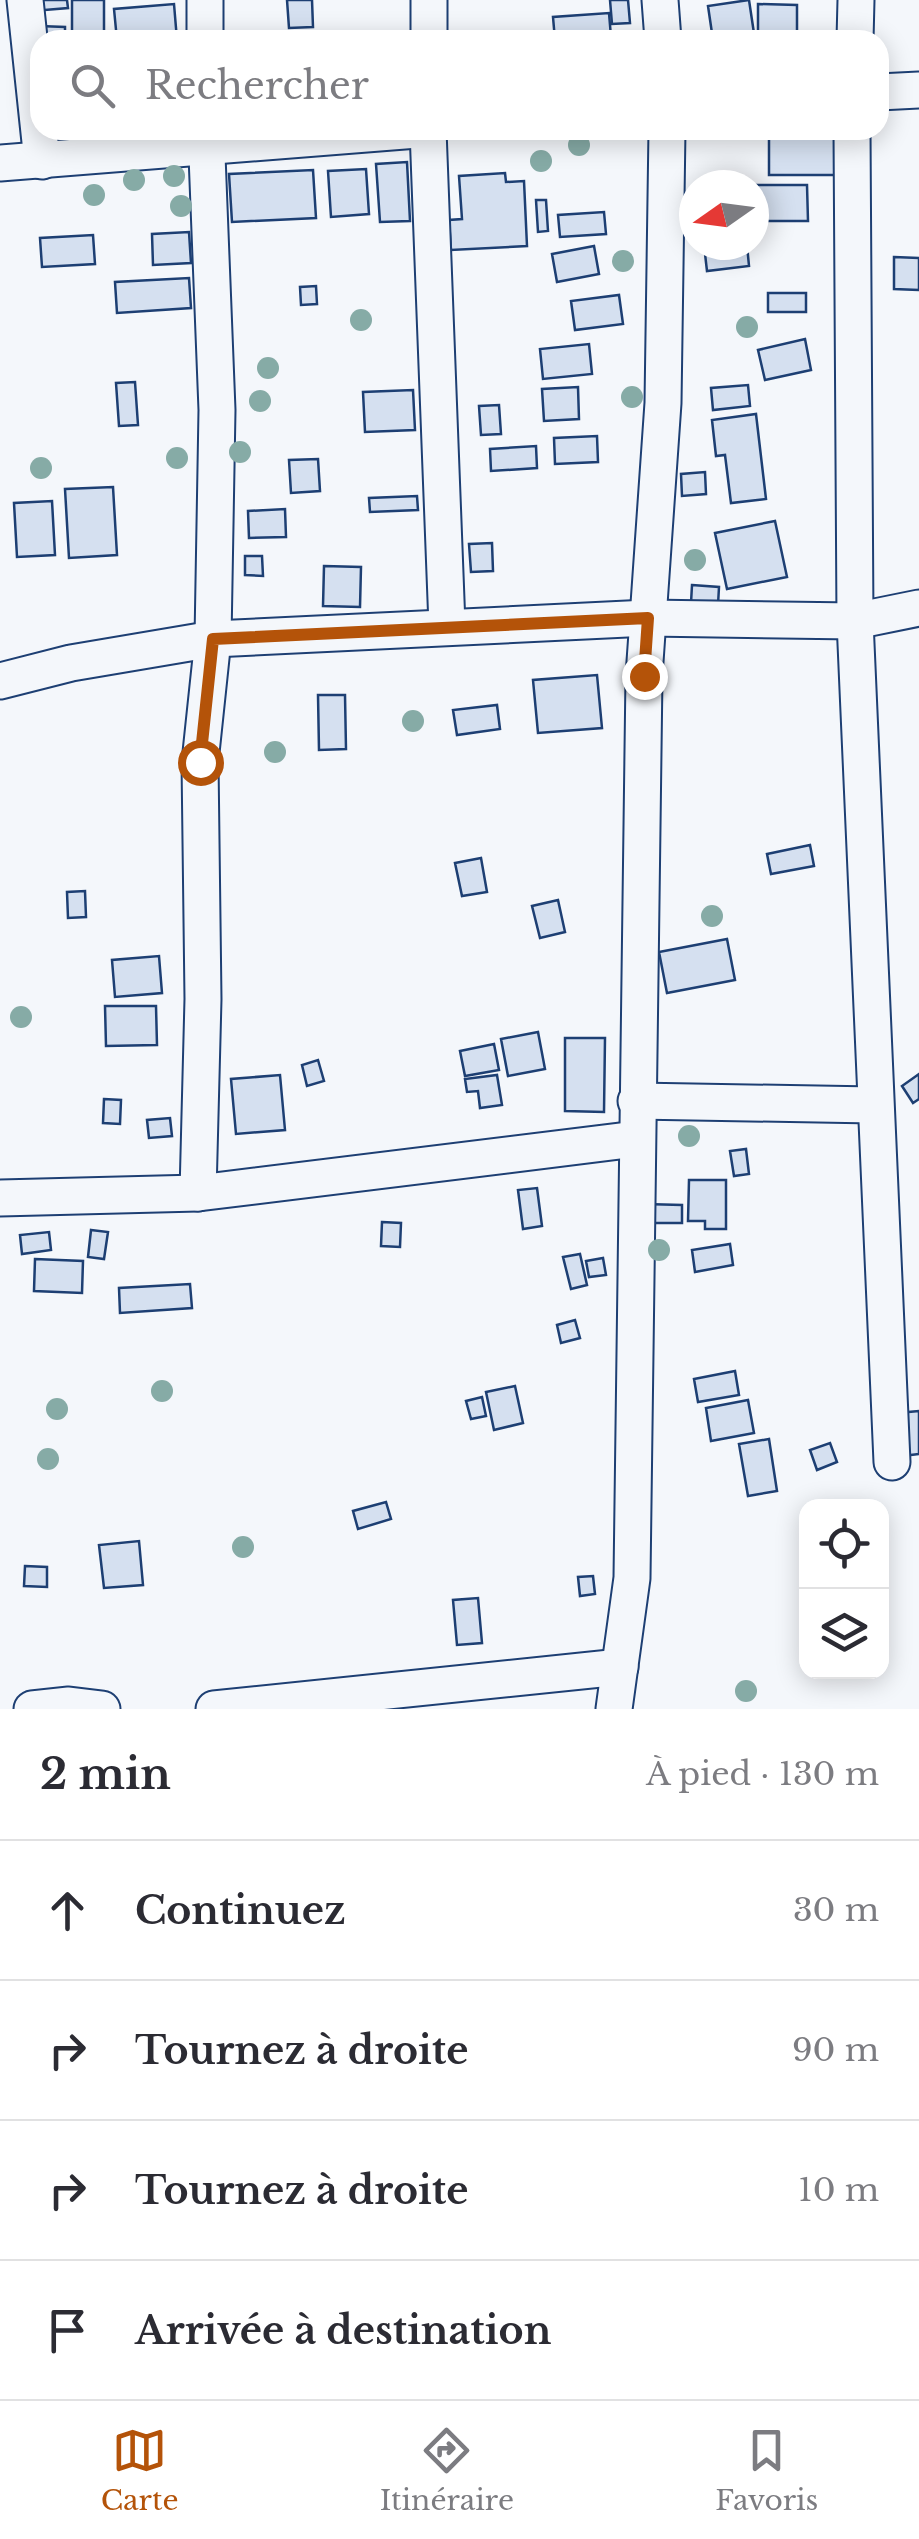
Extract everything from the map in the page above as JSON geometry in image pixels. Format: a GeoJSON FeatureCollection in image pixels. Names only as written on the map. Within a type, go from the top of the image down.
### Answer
{"type":"FeatureCollection","features":[{"type":"Feature","properties":{"kind":"street"},"geometry":{"type":"LineString","coordinates":[[24,0],[30,54]]}},
{"type":"Feature","properties":{"kind":"street"},"geometry":{"type":"LineString","coordinates":[[205,0],[205,30]]}},
{"type":"Feature","properties":{"kind":"street"},"geometry":{"type":"LineString","coordinates":[[428,0],[428,30]]}},
{"type":"Feature","properties":{"kind":"street"},"geometry":{"type":"LineString","coordinates":[[660,0],[662,30]]}},
{"type":"Feature","properties":{"kind":"street"},"geometry":{"type":"LineString","coordinates":[[855,30],[856,0]]}},
{"type":"Feature","properties":{"kind":"street"},"geometry":{"type":"LineString","coordinates":[[889,92],[919,90]]}},
{"type":"Feature","properties":{"kind":"street"},"geometry":{"type":"LineString","coordinates":[[40,140],[42,161]]}},
{"type":"Feature","properties":{"kind":"street"},"geometry":{"type":"LineString","coordinates":[[0,163],[199,140]]}},
{"type":"Feature","properties":{"kind":"street"},"geometry":{"type":"LineString","coordinates":[[198,1193],[203,999],[200,762],[213,639],[216,410],[206,140]]}},
{"type":"Feature","properties":{"kind":"street"},"geometry":{"type":"LineString","coordinates":[[428,140],[447,626]]}},
{"type":"Feature","properties":{"kind":"street"},"geometry":{"type":"LineString","coordinates":[[614,1709],[632,1578],[644,695],[663,402],[668,140]]}},
{"type":"Feature","properties":{"kind":"street"},"geometry":{"type":"LineString","coordinates":[[852,140],[856,621],[892,1462]]}},
{"type":"Feature","properties":{"kind":"street"},"geometry":{"type":"LineString","coordinates":[[0,680],[71,663],[213,639],[648,618],[856,621],[919,608]]}},
{"type":"Feature","properties":{"kind":"street"},"geometry":{"type":"LineString","coordinates":[[636,1100],[874,1105]]}},
{"type":"Feature","properties":{"kind":"street"},"geometry":{"type":"LineString","coordinates":[[0,1198],[198,1193],[636,1139]]}},
{"type":"Feature","properties":{"kind":"street"},"geometry":{"type":"LineString","coordinates":[[214,1709],[620,1667]]}},
{"type":"Feature","properties":{"kind":"street"},"geometry":{"type":"LineString","coordinates":[[32,1709],[69,1705],[102,1709]]}},
{"type":"Feature","properties":{"kind":"building"},"geometry":{"type":"Polygon","coordinates":[[[31,0],[67,0],[68,8],[33,11],[31,0]]]}},
{"type":"Feature","properties":{"kind":"building"},"geometry":{"type":"Polygon","coordinates":[[[72,0],[104,0],[104,30],[72,30],[72,0]]]}},
{"type":"Feature","properties":{"kind":"building"},"geometry":{"type":"Polygon","coordinates":[[[287,0],[312,0],[313,27],[289,28],[287,0]]]}},
{"type":"Feature","properties":{"kind":"building"},"geometry":{"type":"Polygon","coordinates":[[[610,0],[628,0],[630,23],[612,24],[610,0]]]}},
{"type":"Feature","properties":{"kind":"building"},"geometry":{"type":"Polygon","coordinates":[[[749,0],[754,30],[712,30],[708,6],[749,0]]]}},
{"type":"Feature","properties":{"kind":"building"},"geometry":{"type":"Polygon","coordinates":[[[174,4],[176,30],[116,30],[114,9],[174,4]]]}},
{"type":"Feature","properties":{"kind":"building"},"geometry":{"type":"Polygon","coordinates":[[[758,4],[797,5],[797,30],[758,30],[758,4]]]}},
{"type":"Feature","properties":{"kind":"building"},"geometry":{"type":"Polygon","coordinates":[[[609,13],[610,30],[554,30],[553,17],[609,13]]]}},
{"type":"Feature","properties":{"kind":"building"},"geometry":{"type":"Polygon","coordinates":[[[39,26],[65,27],[65,30],[39,30],[39,26]]]}},
{"type":"Feature","properties":{"kind":"building"},"geometry":{"type":"Polygon","coordinates":[[[769,140],[844,140],[844,175],[769,175],[769,140]]]}},
{"type":"Feature","properties":{"kind":"building"},"geometry":{"type":"Polygon","coordinates":[[[407,162],[410,221],[380,222],[376,164],[407,162]]]}},
{"type":"Feature","properties":{"kind":"building"},"geometry":{"type":"Polygon","coordinates":[[[366,169],[369,214],[331,217],[328,171],[366,169]]]}},
{"type":"Feature","properties":{"kind":"building"},"geometry":{"type":"Polygon","coordinates":[[[313,170],[316,218],[232,222],[229,174],[313,170]]]}},
{"type":"Feature","properties":{"kind":"building"},"geometry":{"type":"Polygon","coordinates":[[[505,173],[506,182],[524,181],[527,246],[451,250],[449,220],[462,219],[459,176],[505,173]]]}},
{"type":"Feature","properties":{"kind":"building"},"geometry":{"type":"Polygon","coordinates":[[[769,185],[807,185],[808,221],[769,221],[769,185]]]}},
{"type":"Feature","properties":{"kind":"building"},"geometry":{"type":"Polygon","coordinates":[[[536,200],[546,200],[548,231],[538,232],[536,200]]]}},
{"type":"Feature","properties":{"kind":"building"},"geometry":{"type":"Polygon","coordinates":[[[604,212],[606,234],[560,237],[558,215],[604,212]]]}},
{"type":"Feature","properties":{"kind":"building"},"geometry":{"type":"Polygon","coordinates":[[[189,232],[191,263],[153,265],[152,234],[189,232]]]}},
{"type":"Feature","properties":{"kind":"building"},"geometry":{"type":"Polygon","coordinates":[[[93,235],[95,264],[42,267],[40,238],[93,235]]]}},
{"type":"Feature","properties":{"kind":"building"},"geometry":{"type":"Polygon","coordinates":[[[594,246],[599,274],[557,282],[552,254],[594,246]]]}},
{"type":"Feature","properties":{"kind":"building"},"geometry":{"type":"Polygon","coordinates":[[[894,257],[919,258],[919,290],[894,289],[894,257]]]}},
{"type":"Feature","properties":{"kind":"building"},"geometry":{"type":"Polygon","coordinates":[[[706,260],[748,260],[749,266],[707,271],[706,260]]]}},
{"type":"Feature","properties":{"kind":"building"},"geometry":{"type":"Polygon","coordinates":[[[189,278],[191,308],[117,313],[115,282],[189,278]]]}},
{"type":"Feature","properties":{"kind":"building"},"geometry":{"type":"Polygon","coordinates":[[[316,286],[317,304],[301,305],[300,287],[316,286]]]}},
{"type":"Feature","properties":{"kind":"building"},"geometry":{"type":"Polygon","coordinates":[[[768,293],[806,293],[806,312],[768,312],[768,293]]]}},
{"type":"Feature","properties":{"kind":"building"},"geometry":{"type":"Polygon","coordinates":[[[619,295],[623,324],[575,330],[571,301],[619,295]]]}},
{"type":"Feature","properties":{"kind":"building"},"geometry":{"type":"Polygon","coordinates":[[[805,339],[811,370],[765,380],[758,350],[805,339]]]}},
{"type":"Feature","properties":{"kind":"building"},"geometry":{"type":"Polygon","coordinates":[[[589,344],[592,374],[543,379],[540,349],[589,344]]]}},
{"type":"Feature","properties":{"kind":"building"},"geometry":{"type":"Polygon","coordinates":[[[135,382],[138,425],[119,426],[116,383],[135,382]]]}},
{"type":"Feature","properties":{"kind":"building"},"geometry":{"type":"Polygon","coordinates":[[[748,385],[750,406],[713,410],[711,388],[748,385]]]}},
{"type":"Feature","properties":{"kind":"building"},"geometry":{"type":"Polygon","coordinates":[[[578,387],[579,419],[544,421],[542,389],[578,387]]]}},
{"type":"Feature","properties":{"kind":"building"},"geometry":{"type":"Polygon","coordinates":[[[413,390],[415,430],[365,432],[363,392],[413,390]]]}},
{"type":"Feature","properties":{"kind":"building"},"geometry":{"type":"Polygon","coordinates":[[[499,405],[501,434],[481,435],[479,406],[499,405]]]}},
{"type":"Feature","properties":{"kind":"building"},"geometry":{"type":"Polygon","coordinates":[[[756,414],[766,499],[731,503],[725,455],[716,456],[712,420],[756,414]]]}},
{"type":"Feature","properties":{"kind":"building"},"geometry":{"type":"Polygon","coordinates":[[[597,436],[598,462],[555,464],[554,438],[597,436]]]}},
{"type":"Feature","properties":{"kind":"building"},"geometry":{"type":"Polygon","coordinates":[[[536,446],[537,468],[491,471],[490,449],[536,446]]]}},
{"type":"Feature","properties":{"kind":"building"},"geometry":{"type":"Polygon","coordinates":[[[318,459],[320,491],[291,493],[289,460],[318,459]]]}},
{"type":"Feature","properties":{"kind":"building"},"geometry":{"type":"Polygon","coordinates":[[[705,472],[706,494],[682,496],[681,474],[705,472]]]}},
{"type":"Feature","properties":{"kind":"building"},"geometry":{"type":"Polygon","coordinates":[[[113,487],[117,555],[69,558],[65,489],[113,487]]]}},
{"type":"Feature","properties":{"kind":"building"},"geometry":{"type":"Polygon","coordinates":[[[417,496],[418,510],[370,512],[369,498],[417,496]]]}},
{"type":"Feature","properties":{"kind":"building"},"geometry":{"type":"Polygon","coordinates":[[[52,501],[55,555],[17,557],[14,503],[52,501]]]}},
{"type":"Feature","properties":{"kind":"building"},"geometry":{"type":"Polygon","coordinates":[[[285,509],[286,537],[249,538],[248,511],[285,509]]]}},
{"type":"Feature","properties":{"kind":"building"},"geometry":{"type":"Polygon","coordinates":[[[775,521],[787,577],[727,589],[715,533],[775,521]]]}},
{"type":"Feature","properties":{"kind":"building"},"geometry":{"type":"Polygon","coordinates":[[[492,543],[493,571],[471,572],[469,544],[492,543]]]}},
{"type":"Feature","properties":{"kind":"building"},"geometry":{"type":"Polygon","coordinates":[[[245,556],[262,556],[263,576],[245,575],[245,556]]]}},
{"type":"Feature","properties":{"kind":"building"},"geometry":{"type":"Polygon","coordinates":[[[324,566],[361,567],[360,607],[323,606],[324,566]]]}},
{"type":"Feature","properties":{"kind":"building"},"geometry":{"type":"Polygon","coordinates":[[[692,585],[719,587],[718,605],[691,603],[692,585]]]}},
{"type":"Feature","properties":{"kind":"building"},"geometry":{"type":"Polygon","coordinates":[[[597,675],[602,728],[538,733],[533,680],[597,675]]]}},
{"type":"Feature","properties":{"kind":"building"},"geometry":{"type":"Polygon","coordinates":[[[318,695],[345,695],[346,749],[319,750],[318,695]]]}},
{"type":"Feature","properties":{"kind":"building"},"geometry":{"type":"Polygon","coordinates":[[[497,705],[500,729],[457,735],[453,710],[497,705]]]}},
{"type":"Feature","properties":{"kind":"building"},"geometry":{"type":"Polygon","coordinates":[[[810,845],[814,866],[771,874],[767,854],[810,845]]]}},
{"type":"Feature","properties":{"kind":"building"},"geometry":{"type":"Polygon","coordinates":[[[481,858],[487,892],[462,896],[455,863],[481,858]]]}},
{"type":"Feature","properties":{"kind":"building"},"geometry":{"type":"Polygon","coordinates":[[[85,891],[86,917],[68,918],[67,892],[85,891]]]}},
{"type":"Feature","properties":{"kind":"building"},"geometry":{"type":"Polygon","coordinates":[[[558,900],[565,932],[540,938],[532,906],[558,900]]]}},
{"type":"Feature","properties":{"kind":"building"},"geometry":{"type":"Polygon","coordinates":[[[727,939],[735,980],[667,993],[659,952],[727,939]]]}},
{"type":"Feature","properties":{"kind":"building"},"geometry":{"type":"Polygon","coordinates":[[[159,956],[162,993],[115,997],[112,960],[159,956]]]}},
{"type":"Feature","properties":{"kind":"building"},"geometry":{"type":"Polygon","coordinates":[[[105,1006],[156,1006],[157,1045],[106,1046],[105,1006]]]}},
{"type":"Feature","properties":{"kind":"building"},"geometry":{"type":"Polygon","coordinates":[[[538,1032],[545,1069],[508,1076],[501,1039],[538,1032]]]}},
{"type":"Feature","properties":{"kind":"building"},"geometry":{"type":"Polygon","coordinates":[[[565,1038],[605,1038],[604,1112],[565,1111],[565,1038]]]}},
{"type":"Feature","properties":{"kind":"building"},"geometry":{"type":"Polygon","coordinates":[[[494,1044],[499,1070],[465,1076],[460,1051],[494,1044]]]}},
{"type":"Feature","properties":{"kind":"building"},"geometry":{"type":"Polygon","coordinates":[[[318,1060],[324,1081],[307,1086],[302,1065],[318,1060]]]}},
{"type":"Feature","properties":{"kind":"building"},"geometry":{"type":"Polygon","coordinates":[[[919,1074],[919,1099],[913,1103],[902,1086],[919,1074]]]}},
{"type":"Feature","properties":{"kind":"building"},"geometry":{"type":"Polygon","coordinates":[[[280,1075],[285,1130],[236,1134],[231,1079],[280,1075]]]}},
{"type":"Feature","properties":{"kind":"building"},"geometry":{"type":"Polygon","coordinates":[[[497,1075],[502,1105],[480,1108],[478,1091],[467,1092],[465,1079],[497,1075]]]}},
{"type":"Feature","properties":{"kind":"building"},"geometry":{"type":"Polygon","coordinates":[[[104,1099],[121,1100],[120,1124],[103,1123],[104,1099]]]}},
{"type":"Feature","properties":{"kind":"building"},"geometry":{"type":"Polygon","coordinates":[[[170,1118],[172,1136],[149,1138],[147,1120],[170,1118]]]}},
{"type":"Feature","properties":{"kind":"building"},"geometry":{"type":"Polygon","coordinates":[[[746,1149],[749,1174],[734,1176],[730,1151],[746,1149]]]}},
{"type":"Feature","properties":{"kind":"building"},"geometry":{"type":"Polygon","coordinates":[[[689,1180],[726,1180],[726,1229],[705,1229],[705,1221],[688,1221],[689,1180]]]}},
{"type":"Feature","properties":{"kind":"building"},"geometry":{"type":"Polygon","coordinates":[[[537,1188],[542,1226],[523,1229],[518,1190],[537,1188]]]}},
{"type":"Feature","properties":{"kind":"building"},"geometry":{"type":"Polygon","coordinates":[[[644,1204],[682,1205],[682,1223],[644,1223],[644,1204]]]}},
{"type":"Feature","properties":{"kind":"building"},"geometry":{"type":"Polygon","coordinates":[[[382,1222],[401,1223],[400,1247],[381,1246],[382,1222]]]}},
{"type":"Feature","properties":{"kind":"building"},"geometry":{"type":"Polygon","coordinates":[[[91,1230],[108,1232],[104,1259],[88,1257],[91,1230]]]}},
{"type":"Feature","properties":{"kind":"building"},"geometry":{"type":"Polygon","coordinates":[[[49,1232],[51,1250],[22,1254],[20,1235],[49,1232]]]}},
{"type":"Feature","properties":{"kind":"building"},"geometry":{"type":"Polygon","coordinates":[[[730,1244],[733,1265],[695,1272],[692,1250],[730,1244]]]}},
{"type":"Feature","properties":{"kind":"building"},"geometry":{"type":"Polygon","coordinates":[[[580,1254],[587,1285],[571,1289],[563,1257],[580,1254]]]}},
{"type":"Feature","properties":{"kind":"building"},"geometry":{"type":"Polygon","coordinates":[[[603,1258],[606,1275],[589,1277],[586,1261],[603,1258]]]}},
{"type":"Feature","properties":{"kind":"building"},"geometry":{"type":"Polygon","coordinates":[[[35,1259],[83,1261],[82,1293],[34,1291],[35,1259]]]}},
{"type":"Feature","properties":{"kind":"building"},"geometry":{"type":"Polygon","coordinates":[[[190,1284],[192,1308],[120,1313],[119,1288],[190,1284]]]}},
{"type":"Feature","properties":{"kind":"building"},"geometry":{"type":"Polygon","coordinates":[[[575,1320],[580,1338],[561,1343],[557,1325],[575,1320]]]}},
{"type":"Feature","properties":{"kind":"building"},"geometry":{"type":"Polygon","coordinates":[[[735,1371],[739,1395],[698,1402],[694,1379],[735,1371]]]}},
{"type":"Feature","properties":{"kind":"building"},"geometry":{"type":"Polygon","coordinates":[[[515,1386],[523,1423],[494,1430],[486,1392],[515,1386]]]}},
{"type":"Feature","properties":{"kind":"building"},"geometry":{"type":"Polygon","coordinates":[[[482,1397],[486,1416],[471,1419],[466,1401],[482,1397]]]}},
{"type":"Feature","properties":{"kind":"building"},"geometry":{"type":"Polygon","coordinates":[[[748,1400],[754,1433],[711,1441],[706,1408],[748,1400]]]}},
{"type":"Feature","properties":{"kind":"building"},"geometry":{"type":"Polygon","coordinates":[[[919,1411],[919,1454],[902,1456],[898,1413],[919,1411]]]}},
{"type":"Feature","properties":{"kind":"building"},"geometry":{"type":"Polygon","coordinates":[[[769,1439],[777,1491],[748,1496],[739,1444],[769,1439]]]}},
{"type":"Feature","properties":{"kind":"building"},"geometry":{"type":"Polygon","coordinates":[[[830,1443],[837,1462],[817,1470],[810,1450],[830,1443]]]}},
{"type":"Feature","properties":{"kind":"building"},"geometry":{"type":"Polygon","coordinates":[[[386,1502],[391,1519],[358,1529],[353,1511],[386,1502]]]}},
{"type":"Feature","properties":{"kind":"building"},"geometry":{"type":"Polygon","coordinates":[[[139,1541],[143,1585],[104,1588],[99,1545],[139,1541]]]}},
{"type":"Feature","properties":{"kind":"building"},"geometry":{"type":"Polygon","coordinates":[[[25,1566],[47,1567],[47,1587],[24,1586],[25,1566]]]}},
{"type":"Feature","properties":{"kind":"building"},"geometry":{"type":"Polygon","coordinates":[[[593,1576],[595,1594],[580,1596],[578,1577],[593,1576]]]}},
{"type":"Feature","properties":{"kind":"building"},"geometry":{"type":"Polygon","coordinates":[[[478,1598],[482,1643],[457,1645],[453,1600],[478,1598]]]}},
{"type":"Feature","properties":{"kind":"route"},"geometry":{"type":"LineString","coordinates":[[200,762],[213,639],[648,618],[644,676]]}}]}
